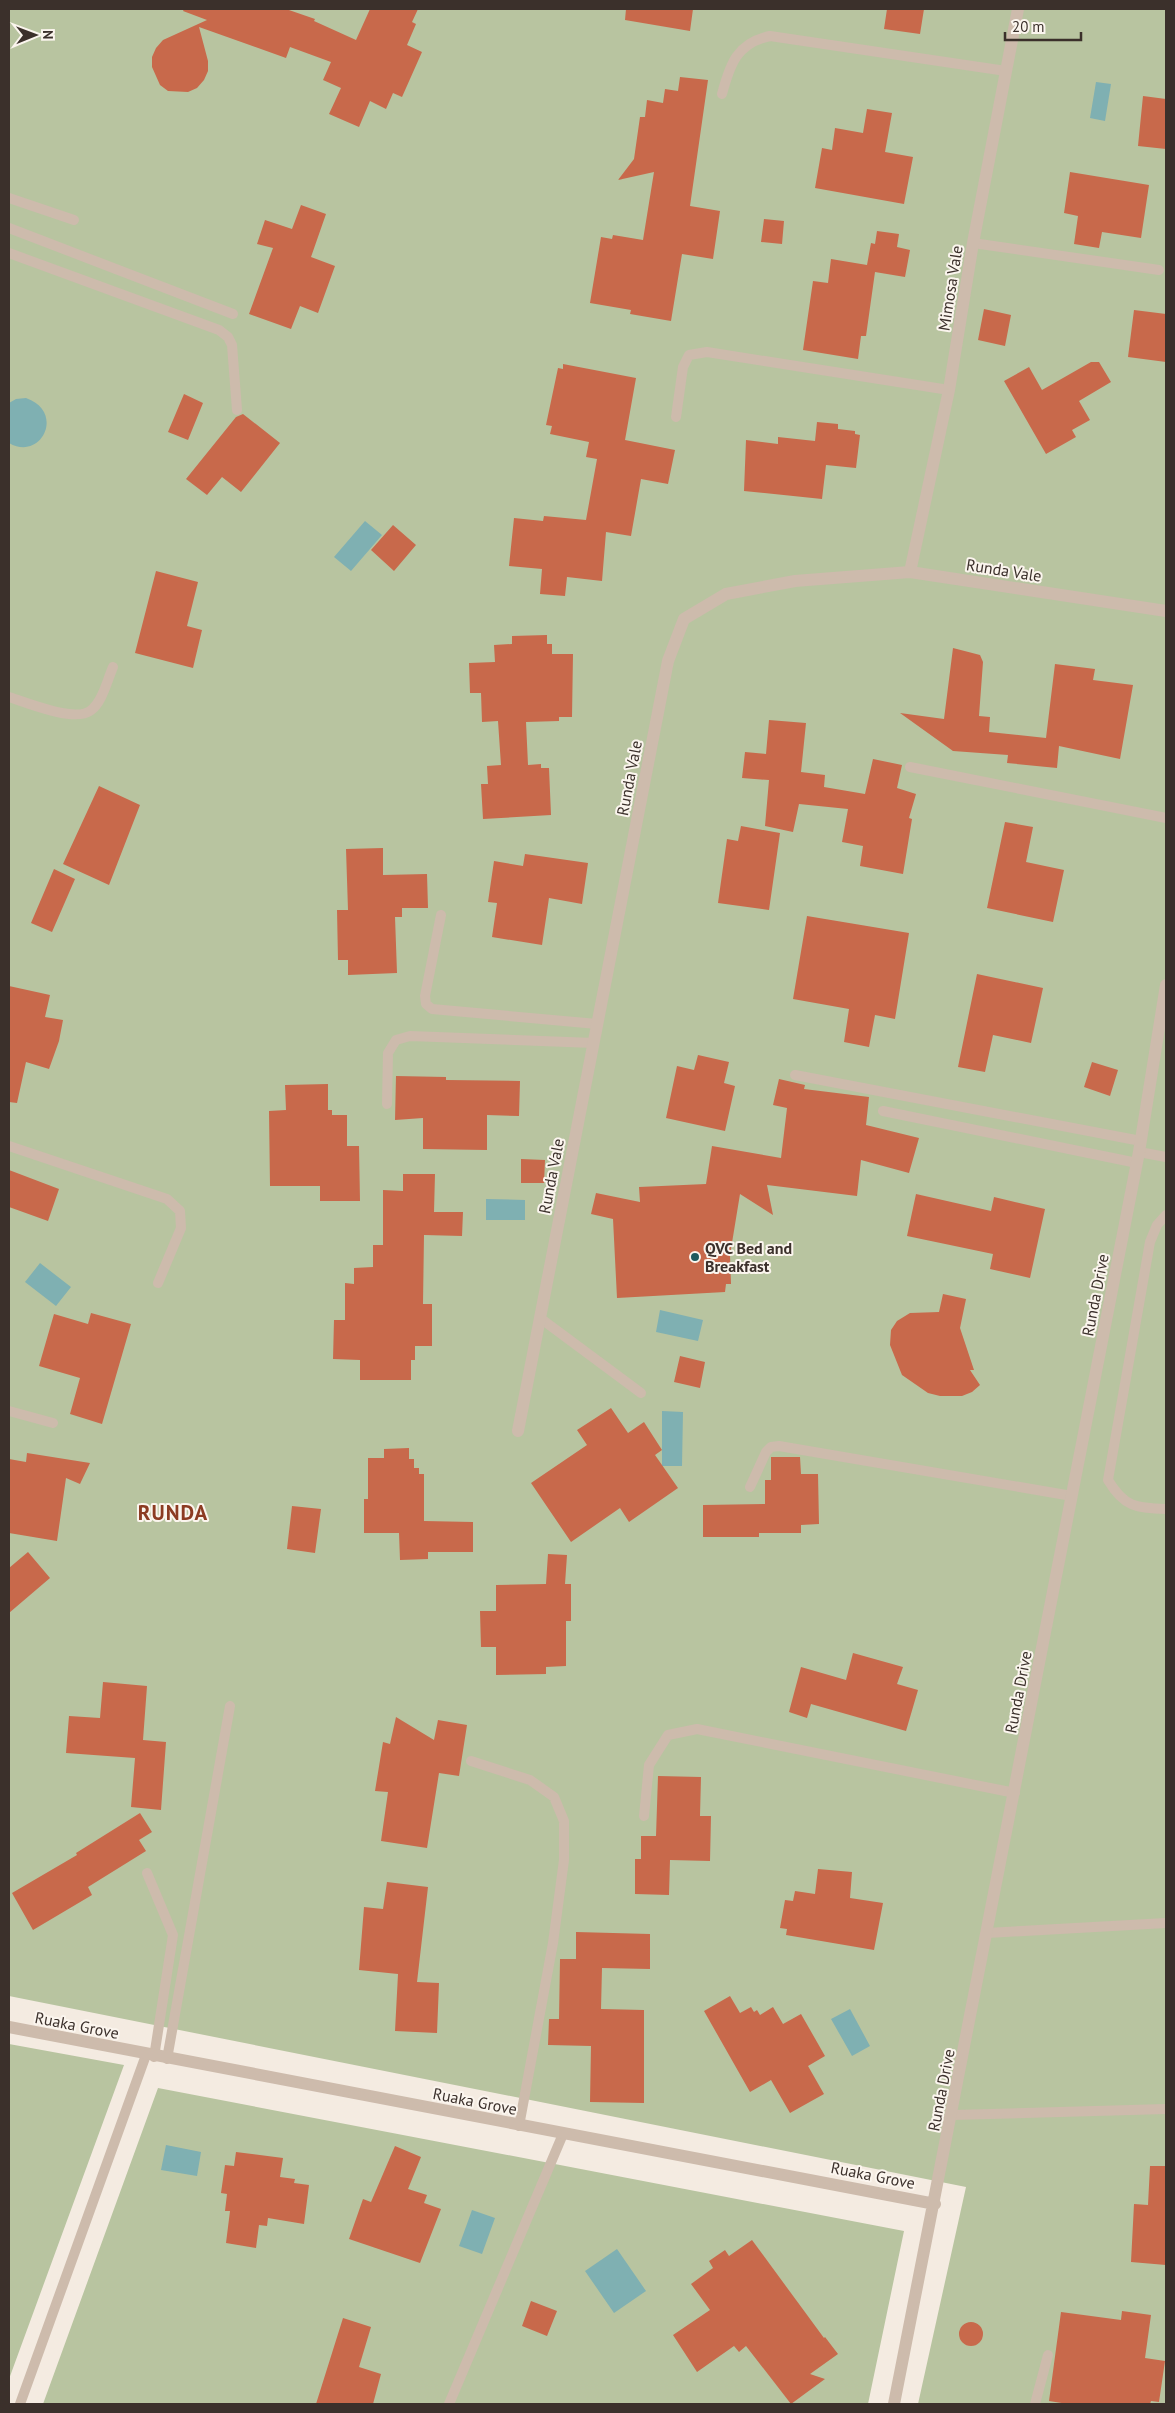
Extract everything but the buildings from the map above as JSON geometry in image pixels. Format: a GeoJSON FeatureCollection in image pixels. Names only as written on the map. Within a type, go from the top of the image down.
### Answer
{"type":"FeatureCollection","features":[{"type":"Feature","properties":{"kind":"street","name":"Mimosa Vale"},"geometry":{"type":"LineString","coordinates":[[910,572],[949,390],[973,242],[1018,9]]}},
{"type":"Feature","properties":{"kind":"street","name":"Runda Vale"},"geometry":{"type":"LineString","coordinates":[[518,1431],[668,661],[684,619],[726,594],[795,581],[910,572],[1166,611]]}},
{"type":"Feature","properties":{"kind":"street","name":"Runda Drive"},"geometry":{"type":"LineString","coordinates":[[894,2404],[935,2204],[1139,1152],[1166,985]]}},
{"type":"Feature","properties":{"kind":"street","name":"Ruaka Grove"},"geometry":{"type":"LineString","coordinates":[[9,2027],[156,2057],[935,2204]]}},
{"type":"Feature","properties":{"kind":"lane"},"geometry":{"type":"LineString","coordinates":[[722,94],[738,53],[757,39],[770,36],[1006,71]]}},
{"type":"Feature","properties":{"kind":"lane"},"geometry":{"type":"LineString","coordinates":[[9,198],[74,220]]}},
{"type":"Feature","properties":{"kind":"lane"},"geometry":{"type":"LineString","coordinates":[[9,228],[234,314]]}},
{"type":"Feature","properties":{"kind":"lane"},"geometry":{"type":"LineString","coordinates":[[973,242],[1159,270]]}},
{"type":"Feature","properties":{"kind":"lane"},"geometry":{"type":"LineString","coordinates":[[9,254],[219,330],[228,337],[232,345],[237,410]]}},
{"type":"Feature","properties":{"kind":"lane"},"geometry":{"type":"LineString","coordinates":[[676,417],[684,367],[689,355],[707,352],[949,390]]}},
{"type":"Feature","properties":{"kind":"lane"},"geometry":{"type":"LineString","coordinates":[[9,697],[40,707],[81,716],[91,711],[98,702],[113,667]]}},
{"type":"Feature","properties":{"kind":"lane"},"geometry":{"type":"LineString","coordinates":[[910,767],[1166,818]]}},
{"type":"Feature","properties":{"kind":"lane"},"geometry":{"type":"LineString","coordinates":[[441,915],[425,996],[426,1004],[432,1009],[597,1024]]}},
{"type":"Feature","properties":{"kind":"lane"},"geometry":{"type":"LineString","coordinates":[[387,1104],[388,1053],[396,1040],[410,1036],[594,1043]]}},
{"type":"Feature","properties":{"kind":"lane"},"geometry":{"type":"LineString","coordinates":[[795,1075],[1139,1152]]}},
{"type":"Feature","properties":{"kind":"lane"},"geometry":{"type":"LineString","coordinates":[[883,1111],[1166,1157]]}},
{"type":"Feature","properties":{"kind":"lane"},"geometry":{"type":"LineString","coordinates":[[9,1146],[167,1200],[180,1212],[181,1228],[158,1283]]}},
{"type":"Feature","properties":{"kind":"lane"},"geometry":{"type":"LineString","coordinates":[[1166,1215],[1157,1225],[1150,1242],[1108,1480],[1115,1492],[1127,1504],[1146,1508],[1166,1508]]}},
{"type":"Feature","properties":{"kind":"lane"},"geometry":{"type":"LineString","coordinates":[[540,1318],[640,1393]]}},
{"type":"Feature","properties":{"kind":"lane"},"geometry":{"type":"LineString","coordinates":[[9,1411],[54,1423]]}},
{"type":"Feature","properties":{"kind":"lane"},"geometry":{"type":"LineString","coordinates":[[750,1487],[766,1452],[771,1447],[779,1446],[1072,1496]]}},
{"type":"Feature","properties":{"kind":"lane"},"geometry":{"type":"LineString","coordinates":[[20,2404],[156,2057],[230,1706]]}},
{"type":"Feature","properties":{"kind":"lane"},"geometry":{"type":"LineString","coordinates":[[644,1816],[649,1765],[668,1735],[697,1729],[1015,1792]]}},
{"type":"Feature","properties":{"kind":"lane"},"geometry":{"type":"LineString","coordinates":[[471,1761],[530,1780],[554,1797],[564,1821],[564,1860],[553,1943],[519,2126]]}},
{"type":"Feature","properties":{"kind":"lane"},"geometry":{"type":"LineString","coordinates":[[147,1873],[173,1935],[156,2057]]}},
{"type":"Feature","properties":{"kind":"lane"},"geometry":{"type":"LineString","coordinates":[[987,1933],[1166,1923]]}},
{"type":"Feature","properties":{"kind":"lane"},"geometry":{"type":"LineString","coordinates":[[952,2115],[1166,2109]]}},
{"type":"Feature","properties":{"kind":"lane"},"geometry":{"type":"LineString","coordinates":[[449,2404],[563,2134]]}},
{"type":"Feature","properties":{"kind":"lane"},"geometry":{"type":"LineString","coordinates":[[1035,2404],[1048,2355]]}},
{"type":"Feature","properties":{"kind":"green space"},"geometry":{"type":"Polygon","coordinates":[[[9,9],[1166,9],[1166,2404],[918,2404],[966,2187],[9,1996],[9,9]]]}},
{"type":"Feature","properties":{"kind":"green space"},"geometry":{"type":"Polygon","coordinates":[[[9,2044],[124,2065],[9,2379],[9,2044]]]}},
{"type":"Feature","properties":{"kind":"green space"},"geometry":{"type":"Polygon","coordinates":[[[158,2088],[904,2231],[868,2404],[43,2404],[158,2088]]]}},
{"type":"Feature","properties":{"kind":"water"},"geometry":{"type":"Polygon","coordinates":[[[1096,82],[1111,84],[1105,121],[1090,118],[1096,82]]]}},
{"type":"Feature","properties":{"kind":"water"},"geometry":{"type":"Polygon","coordinates":[[[26,398],[38,405],[45,414],[47,423],[39,441],[31,446],[21,447],[9,443],[9,403],[16,399],[26,398]]]}},
{"type":"Feature","properties":{"kind":"water"},"geometry":{"type":"Polygon","coordinates":[[[365,521],[382,535],[351,571],[334,557],[365,521]]]}},
{"type":"Feature","properties":{"kind":"water"},"geometry":{"type":"Polygon","coordinates":[[[486,1199],[525,1200],[525,1220],[486,1220],[486,1199]]]}},
{"type":"Feature","properties":{"kind":"water"},"geometry":{"type":"Polygon","coordinates":[[[40,1263],[71,1287],[56,1306],[25,1282],[40,1263]]]}},
{"type":"Feature","properties":{"kind":"water"},"geometry":{"type":"Polygon","coordinates":[[[660,1310],[703,1320],[698,1341],[656,1332],[660,1310]]]}},
{"type":"Feature","properties":{"kind":"water"},"geometry":{"type":"Polygon","coordinates":[[[662,1411],[683,1412],[682,1466],[662,1466],[662,1411]]]}},
{"type":"Feature","properties":{"kind":"water"},"geometry":{"type":"Polygon","coordinates":[[[850,2009],[870,2046],[852,2056],[831,2019],[850,2009]]]}},
{"type":"Feature","properties":{"kind":"water"},"geometry":{"type":"Polygon","coordinates":[[[166,2145],[201,2152],[197,2176],[161,2170],[166,2145]]]}},
{"type":"Feature","properties":{"kind":"water"},"geometry":{"type":"Polygon","coordinates":[[[472,2210],[495,2218],[482,2254],[459,2246],[472,2210]]]}},
{"type":"Feature","properties":{"kind":"water"},"geometry":{"type":"Polygon","coordinates":[[[617,2249],[646,2291],[614,2313],[585,2271],[617,2249]]]}},
{"type":"Feature","properties":{"kind":"place","name":"QVC Bed and Breakfast"},"geometry":{"type":"Point","coordinates":[695,1257]}},
{"type":"Feature","properties":{"kind":"district","name":"RUNDA"},"geometry":{"type":"Point","coordinates":[173,1513]}}]}
